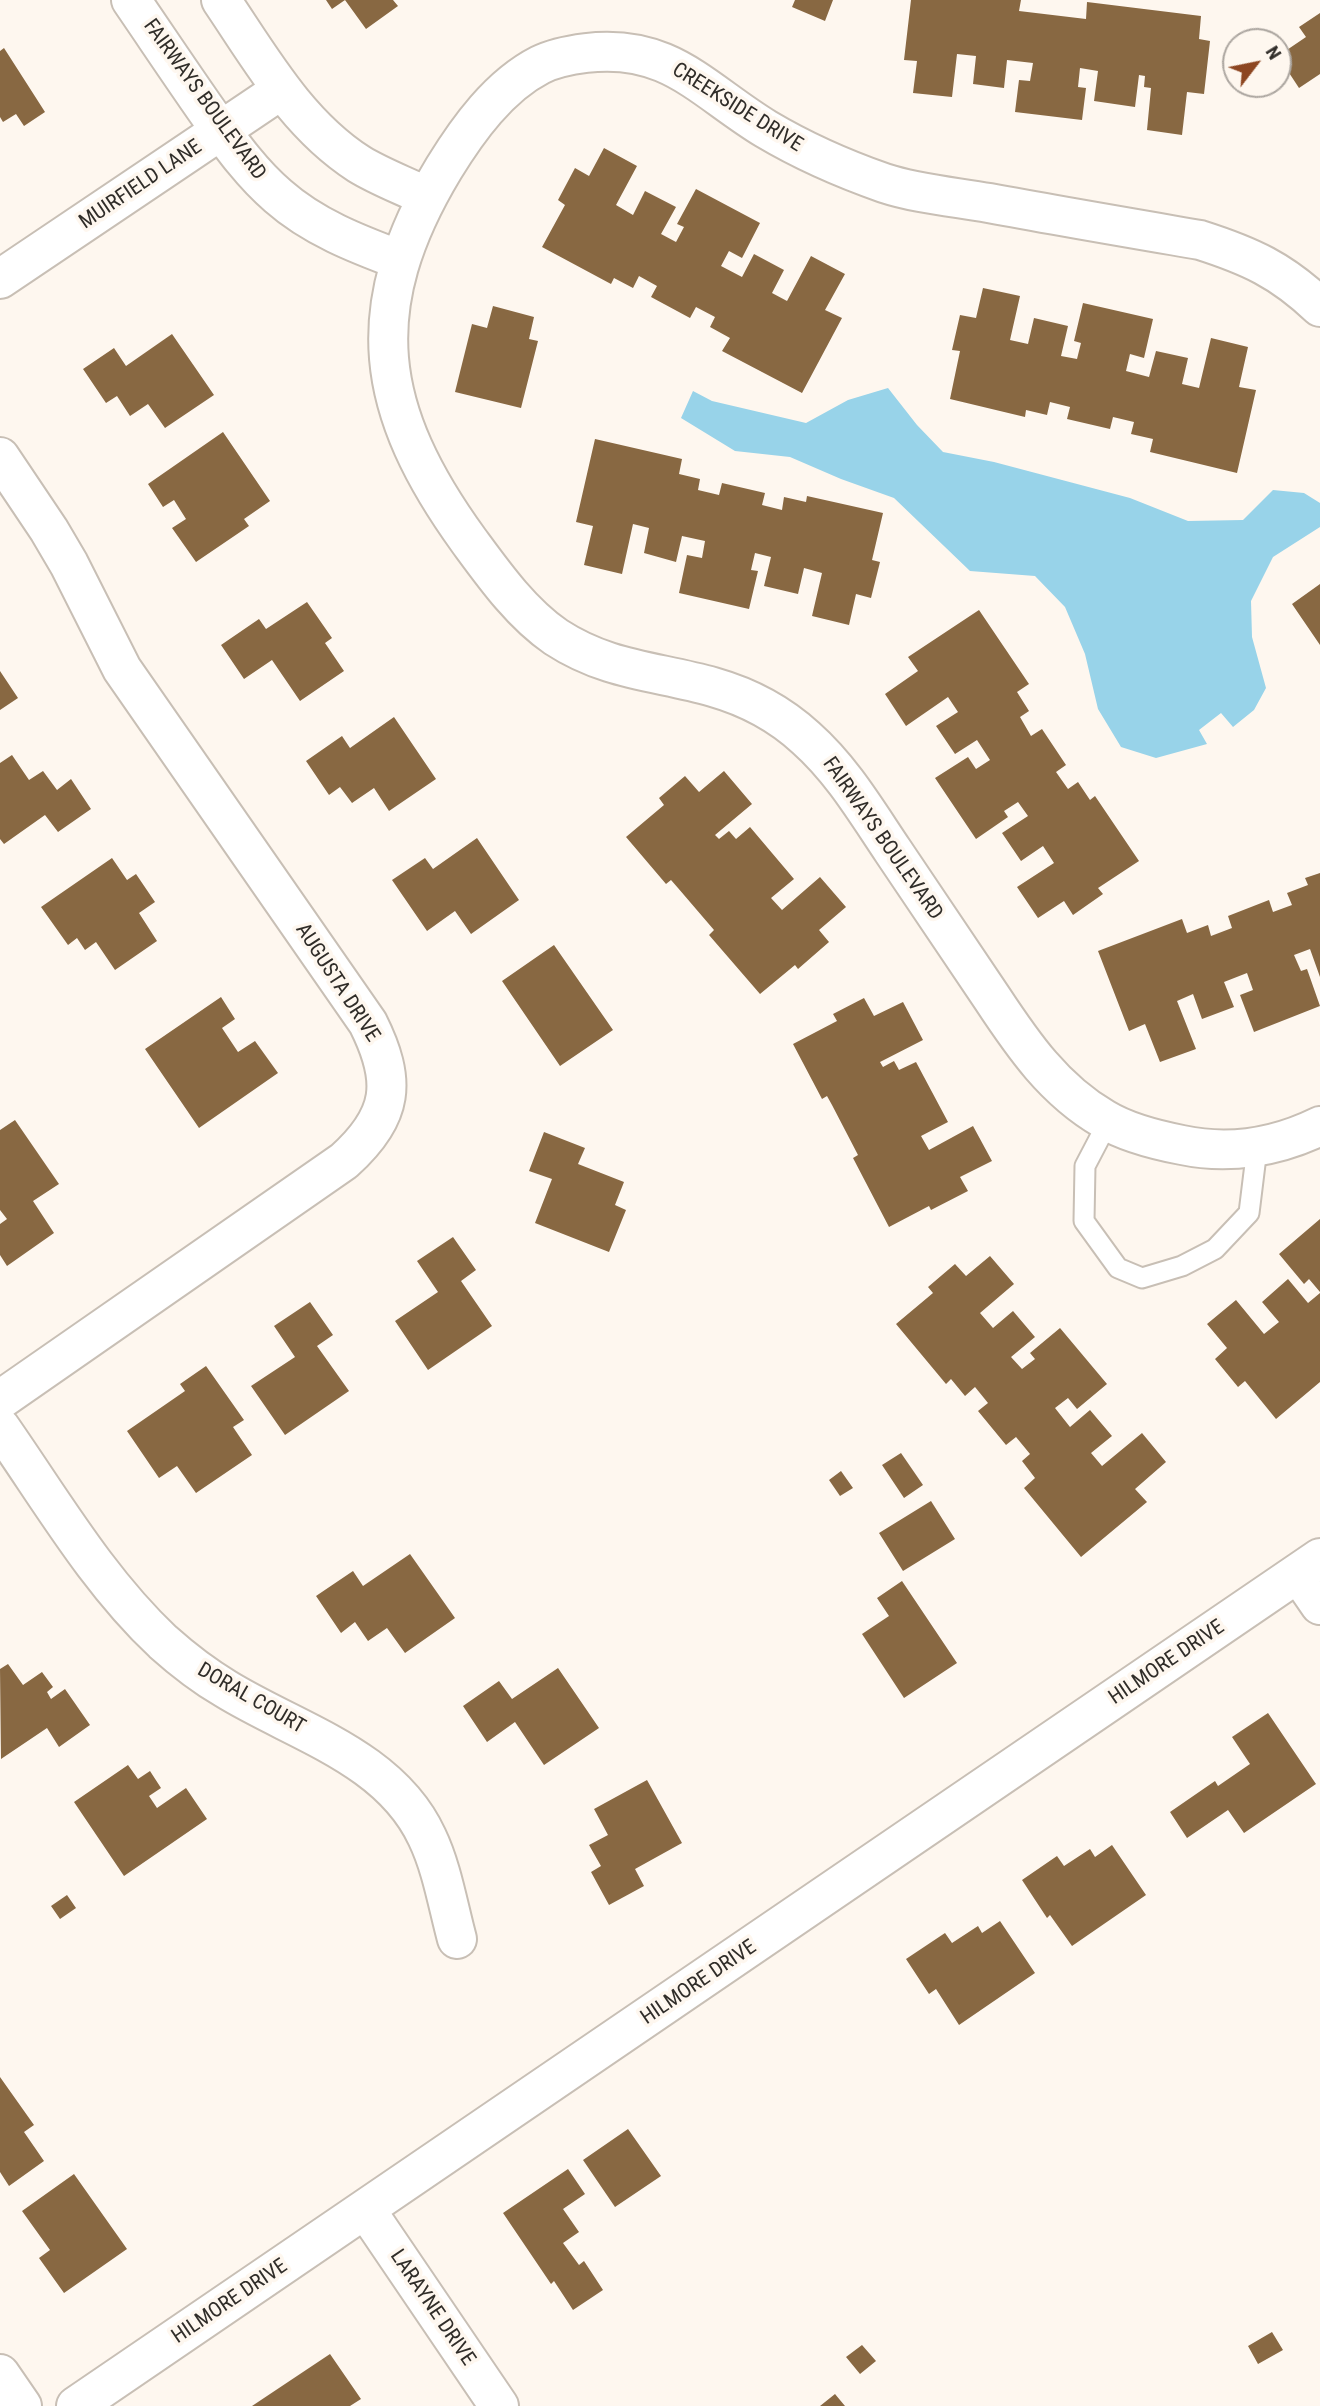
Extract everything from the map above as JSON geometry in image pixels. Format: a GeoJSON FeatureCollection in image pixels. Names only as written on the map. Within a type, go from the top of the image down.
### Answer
{"type":"FeatureCollection","features":[{"type":"Feature","properties":{"kind":"street","name":"FAIRWAYS BOULEVARD"},"geometry":{"type":"LineString","coordinates":[[131,0],[250,169],[279,197],[319,225],[400,260],[393,285],[388,330],[394,395],[405,430],[420,463],[454,520],[517,601],[540,624],[584,653],[616,666],[714,687],[747,699],[777,715],[806,737],[850,787],[1031,1055],[1052,1080],[1079,1103],[1108,1122],[1140,1135],[1206,1150],[1257,1148],[1320,1126]]}},
{"type":"Feature","properties":{"kind":"street"},"geometry":{"type":"LineString","coordinates":[[221,0],[281,90],[318,132],[360,164],[427,197]]}},
{"type":"Feature","properties":{"kind":"street","name":"CREEKSIDE DRIVE"},"geometry":{"type":"LineString","coordinates":[[400,260],[412,225],[452,155],[479,118],[506,89],[539,66],[567,56],[606,51],[642,54],[678,68],[765,129],[831,162],[891,185],[1200,240],[1242,253],[1275,270],[1320,307]]}},
{"type":"Feature","properties":{"kind":"street","name":"MUIRFIELD LANE"},"geometry":{"type":"LineString","coordinates":[[0,279],[281,90]]}},
{"type":"Feature","properties":{"kind":"street","name":"AUGUSTA DRIVE"},"geometry":{"type":"LineString","coordinates":[[0,457],[69,564],[122,669],[368,1023],[385,1064],[386,1096],[377,1125],[363,1144],[344,1161],[0,1400]]}},
{"type":"Feature","properties":{"kind":"street","name":"DORAL COURT"},"geometry":{"type":"LineString","coordinates":[[0,1427],[98,1568],[129,1607],[164,1643],[227,1689],[348,1754],[391,1788],[412,1811],[428,1838],[457,1939]]}},
{"type":"Feature","properties":{"kind":"street"},"geometry":{"type":"LineString","coordinates":[[1309,1566],[1320,1605]]}},
{"type":"Feature","properties":{"kind":"street","name":"HILMORE DRIVE"},"geometry":{"type":"LineString","coordinates":[[76,2406],[1309,1566]]}},
{"type":"Feature","properties":{"kind":"street","name":"LARAYNE DRIVE"},"geometry":{"type":"LineString","coordinates":[[366,2210],[499,2406]]}},
{"type":"Feature","properties":{"kind":"street"},"geometry":{"type":"LineString","coordinates":[[0,2374],[22,2406]]}},
{"type":"Feature","properties":{"kind":"lane"},"geometry":{"type":"LineString","coordinates":[[1108,1122],[1085,1166],[1084,1221],[1118,1268],[1142,1278],[1182,1266],[1215,1249],[1249,1213],[1257,1148]]}},
{"type":"Feature","properties":{"kind":"water"},"geometry":{"type":"Polygon","coordinates":[[[888,388],[917,425],[943,452],[994,462],[1130,498],[1188,521],[1243,520],[1273,490],[1304,493],[1320,503],[1320,527],[1273,557],[1251,601],[1252,637],[1266,688],[1254,710],[1233,727],[1221,713],[1199,730],[1207,744],[1156,758],[1121,747],[1098,709],[1085,654],[1065,607],[1035,576],[970,571],[894,498],[790,457],[735,451],[681,418],[693,391],[712,401],[806,423],[848,400],[888,388]]]}},
{"type":"Feature","properties":{"kind":"building"},"geometry":{"type":"Polygon","coordinates":[[[326,0],[345,0],[332,9],[326,0]]]}},
{"type":"Feature","properties":{"kind":"building"},"geometry":{"type":"Polygon","coordinates":[[[345,0],[393,0],[398,6],[366,29],[345,0]]]}},
{"type":"Feature","properties":{"kind":"building"},"geometry":{"type":"Polygon","coordinates":[[[795,0],[833,0],[825,21],[792,7],[795,0]]]}},
{"type":"Feature","properties":{"kind":"building"},"geometry":{"type":"Polygon","coordinates":[[[911,0],[1021,0],[1019,11],[1086,19],[1087,2],[1201,16],[1199,39],[1210,41],[1204,94],[1187,92],[1182,135],[1147,130],[1151,88],[1144,87],[1145,76],[1139,75],[1135,107],[1094,101],[1098,71],[1080,68],[1078,87],[1086,88],[1082,120],[1015,112],[1019,80],[1030,81],[1033,63],[1007,60],[1004,88],[973,84],[976,56],[957,54],[952,97],[913,93],[917,61],[904,60],[911,0]]]}},
{"type":"Feature","properties":{"kind":"building"},"geometry":{"type":"Polygon","coordinates":[[[1320,13],[1320,74],[1299,88],[1292,77],[1292,46],[1306,37],[1299,27],[1320,13]]]}},
{"type":"Feature","properties":{"kind":"building"},"geometry":{"type":"Polygon","coordinates":[[[4,48],[45,112],[24,126],[16,114],[3,122],[0,117],[0,51],[4,48]]]}},
{"type":"Feature","properties":{"kind":"building"},"geometry":{"type":"Polygon","coordinates":[[[604,148],[637,166],[616,205],[633,215],[645,191],[676,207],[661,234],[676,242],[684,227],[677,224],[696,189],[760,223],[742,258],[729,251],[721,266],[742,277],[754,254],[784,270],[772,293],[787,301],[811,256],[845,274],[825,310],[842,318],[802,393],[722,351],[730,338],[710,327],[715,317],[696,307],[690,318],[651,297],[657,286],[639,276],[633,288],[614,278],[611,284],[542,247],[565,205],[558,200],[575,168],[589,176],[604,148]]]}},
{"type":"Feature","properties":{"kind":"building"},"geometry":{"type":"Polygon","coordinates":[[[983,288],[1020,296],[1010,340],[1028,344],[1034,318],[1068,326],[1061,356],[1077,359],[1081,343],[1074,341],[1083,303],[1153,319],[1144,358],[1130,354],[1126,371],[1149,377],[1156,351],[1188,358],[1182,384],[1199,388],[1211,338],[1248,347],[1239,387],[1256,390],[1237,473],[1150,452],[1153,439],[1131,434],[1134,422],[1113,417],[1110,429],[1067,419],[1070,407],[1050,402],[1047,415],[1026,410],[1025,417],[950,399],[960,351],[952,350],[960,315],[976,318],[983,288]]]}},
{"type":"Feature","properties":{"kind":"building"},"geometry":{"type":"Polygon","coordinates":[[[493,306],[534,317],[529,339],[538,341],[521,408],[455,392],[472,324],[487,328],[493,306]]]}},
{"type":"Feature","properties":{"kind":"building"},"geometry":{"type":"Polygon","coordinates":[[[172,334],[214,395],[165,428],[148,404],[130,416],[117,396],[106,403],[83,369],[114,348],[126,366],[172,334]]]}},
{"type":"Feature","properties":{"kind":"building"},"geometry":{"type":"Polygon","coordinates":[[[223,432],[270,501],[244,519],[249,526],[196,562],[172,528],[186,519],[174,500],[163,507],[148,484],[223,432]]]}},
{"type":"Feature","properties":{"kind":"building"},"geometry":{"type":"Polygon","coordinates":[[[595,439],[682,459],[679,474],[700,479],[698,490],[719,495],[722,483],[765,493],[762,505],[782,510],[784,497],[806,502],[807,496],[883,513],[872,560],[880,562],[871,598],[856,594],[849,625],[812,616],[822,573],[804,568],[798,594],[764,586],[771,557],[755,553],[751,570],[758,571],[749,609],[679,593],[687,555],[702,558],[705,541],[682,536],[676,562],[644,553],[649,528],[633,524],[622,574],[584,565],[593,526],[576,522],[595,439]]]}},
{"type":"Feature","properties":{"kind":"building"},"geometry":{"type":"Polygon","coordinates":[[[1320,584],[1320,645],[1292,604],[1320,584]]]}},
{"type":"Feature","properties":{"kind":"building"},"geometry":{"type":"Polygon","coordinates":[[[307,602],[332,638],[325,643],[344,671],[300,701],[272,660],[244,679],[221,645],[259,619],[266,629],[307,602]]]}},
{"type":"Feature","properties":{"kind":"building"},"geometry":{"type":"Polygon","coordinates":[[[979,610],[1029,684],[1017,692],[1029,711],[1020,717],[1031,736],[1042,729],[1066,765],[1056,772],[1068,789],[1078,782],[1090,800],[1095,796],[1139,861],[1098,888],[1103,894],[1073,915],[1064,901],[1038,918],[1017,887],[1054,863],[1043,846],[1021,861],[1002,833],[1028,816],[1018,802],[1004,811],[1008,817],[976,839],[935,778],[968,757],[976,769],[990,760],[977,740],[955,754],[936,726],[958,712],[948,697],[906,726],[885,694],[918,671],[908,657],[979,610]]]}},
{"type":"Feature","properties":{"kind":"building"},"geometry":{"type":"Polygon","coordinates":[[[0,671],[18,698],[0,710],[0,671]]]}},
{"type":"Feature","properties":{"kind":"building"},"geometry":{"type":"Polygon","coordinates":[[[394,717],[436,779],[389,811],[374,788],[352,803],[340,787],[329,795],[306,761],[342,736],[350,748],[394,717]]]}},
{"type":"Feature","properties":{"kind":"building"},"geometry":{"type":"Polygon","coordinates":[[[12,755],[29,780],[43,771],[57,790],[71,779],[91,809],[58,832],[45,815],[4,844],[0,839],[0,763],[12,755]]]}},
{"type":"Feature","properties":{"kind":"building"},"geometry":{"type":"Polygon","coordinates":[[[724,771],[752,804],[715,835],[719,839],[729,831],[736,839],[750,827],[794,879],[771,898],[782,910],[820,877],[846,907],[819,930],[829,942],[798,969],[795,965],[760,994],[709,935],[714,930],[671,880],[666,884],[626,837],[664,805],[659,798],[685,776],[699,792],[724,771]]]}},
{"type":"Feature","properties":{"kind":"building"},"geometry":{"type":"Polygon","coordinates":[[[477,838],[519,900],[471,934],[455,911],[427,931],[392,880],[425,858],[433,869],[477,838]]]}},
{"type":"Feature","properties":{"kind":"building"},"geometry":{"type":"Polygon","coordinates":[[[112,858],[127,880],[136,874],[155,902],[139,913],[157,941],[115,970],[96,942],[85,950],[77,938],[68,945],[41,907],[112,858]]]}},
{"type":"Feature","properties":{"kind":"building"},"geometry":{"type":"Polygon","coordinates":[[[1320,873],[1320,977],[1310,949],[1294,955],[1301,971],[1307,969],[1320,1006],[1254,1032],[1240,995],[1253,990],[1247,973],[1224,982],[1234,1007],[1202,1019],[1193,994],[1177,1001],[1196,1049],[1160,1062],[1145,1024],[1129,1031],[1098,951],[1182,919],[1187,933],[1208,925],[1211,936],[1232,928],[1228,916],[1269,900],[1273,912],[1292,905],[1287,893],[1308,885],[1305,878],[1320,873]]]}},
{"type":"Feature","properties":{"kind":"building"},"geometry":{"type":"Polygon","coordinates":[[[554,945],[613,1030],[560,1066],[502,981],[554,945]]]}},
{"type":"Feature","properties":{"kind":"building"},"geometry":{"type":"Polygon","coordinates":[[[221,997],[235,1019],[222,1028],[238,1052],[255,1041],[278,1073],[199,1128],[145,1049],[221,997]]]}},
{"type":"Feature","properties":{"kind":"building"},"geometry":{"type":"Polygon","coordinates":[[[864,998],[874,1016],[903,1002],[923,1040],[880,1062],[883,1067],[894,1061],[899,1070],[916,1062],[948,1122],[921,1136],[929,1150],[973,1126],[992,1161],[960,1177],[968,1191],[931,1210],[929,1206],[889,1227],[853,1158],[858,1155],[832,1105],[827,1096],[822,1099],[793,1044],[837,1021],[833,1014],[864,998]]]}},
{"type":"Feature","properties":{"kind":"building"},"geometry":{"type":"Polygon","coordinates":[[[15,1120],[59,1184],[33,1201],[54,1233],[7,1266],[0,1255],[0,1224],[7,1219],[0,1210],[0,1130],[15,1120]]]}},
{"type":"Feature","properties":{"kind":"building"},"geometry":{"type":"Polygon","coordinates":[[[544,1132],[585,1148],[578,1164],[624,1182],[615,1205],[626,1210],[609,1252],[535,1223],[552,1179],[529,1171],[544,1132]]]}},
{"type":"Feature","properties":{"kind":"building"},"geometry":{"type":"Polygon","coordinates":[[[1320,1219],[1320,1292],[1309,1279],[1304,1284],[1279,1254],[1320,1219]]]}},
{"type":"Feature","properties":{"kind":"building"},"geometry":{"type":"Polygon","coordinates":[[[453,1237],[476,1270],[461,1281],[492,1326],[428,1370],[395,1321],[438,1292],[417,1261],[453,1237]]]}},
{"type":"Feature","properties":{"kind":"building"},"geometry":{"type":"Polygon","coordinates":[[[990,1256],[1014,1284],[980,1313],[993,1328],[1013,1311],[1035,1337],[1011,1357],[1022,1369],[1035,1359],[1030,1353],[1060,1328],[1107,1384],[1077,1409],[1068,1398],[1055,1408],[1070,1427],[1090,1410],[1112,1436],[1091,1453],[1102,1466],[1142,1433],[1166,1462],[1135,1489],[1147,1502],[1081,1557],[1024,1488],[1035,1478],[1022,1461],[1030,1454],[1016,1437],[1006,1445],[978,1411],[988,1403],[975,1387],[965,1396],[951,1379],[946,1384],[896,1324],[933,1293],[928,1287],[955,1264],[966,1276],[990,1256]]]}},
{"type":"Feature","properties":{"kind":"building"},"geometry":{"type":"Polygon","coordinates":[[[1288,1279],[1308,1303],[1320,1293],[1320,1382],[1276,1419],[1245,1381],[1238,1387],[1215,1359],[1227,1348],[1207,1324],[1236,1300],[1264,1334],[1279,1322],[1262,1302],[1288,1279]]]}},
{"type":"Feature","properties":{"kind":"building"},"geometry":{"type":"Polygon","coordinates":[[[310,1302],[333,1335],[317,1346],[349,1391],[285,1435],[251,1386],[295,1357],[274,1326],[310,1302]]]}},
{"type":"Feature","properties":{"kind":"building"},"geometry":{"type":"Polygon","coordinates":[[[206,1366],[244,1420],[233,1427],[252,1455],[196,1493],[177,1466],[159,1478],[127,1431],[185,1391],[180,1384],[206,1366]]]}},
{"type":"Feature","properties":{"kind":"building"},"geometry":{"type":"Polygon","coordinates":[[[901,1453],[923,1485],[904,1498],[882,1465],[901,1453]]]}},
{"type":"Feature","properties":{"kind":"building"},"geometry":{"type":"Polygon","coordinates":[[[841,1471],[853,1488],[840,1496],[829,1480],[841,1471]]]}},
{"type":"Feature","properties":{"kind":"building"},"geometry":{"type":"Polygon","coordinates":[[[931,1501],[955,1539],[903,1571],[879,1533],[931,1501]]]}},
{"type":"Feature","properties":{"kind":"building"},"geometry":{"type":"Polygon","coordinates":[[[410,1554],[455,1618],[405,1653],[387,1628],[368,1641],[355,1622],[341,1633],[316,1596],[353,1571],[363,1586],[410,1554]]]}},
{"type":"Feature","properties":{"kind":"building"},"geometry":{"type":"Polygon","coordinates":[[[902,1581],[957,1663],[904,1698],[862,1634],[889,1616],[877,1598],[902,1581]]]}},
{"type":"Feature","properties":{"kind":"building"},"geometry":{"type":"Polygon","coordinates":[[[8,1664],[23,1685],[42,1672],[53,1687],[47,1692],[51,1699],[65,1689],[90,1725],[59,1747],[47,1728],[1,1759],[0,1669],[8,1664]]]}},
{"type":"Feature","properties":{"kind":"building"},"geometry":{"type":"Polygon","coordinates":[[[558,1668],[599,1728],[544,1765],[515,1722],[487,1742],[463,1706],[499,1681],[512,1699],[558,1668]]]}},
{"type":"Feature","properties":{"kind":"building"},"geometry":{"type":"Polygon","coordinates":[[[1268,1713],[1316,1784],[1244,1833],[1228,1810],[1187,1838],[1170,1812],[1215,1781],[1218,1786],[1250,1764],[1232,1737],[1268,1713]]]}},
{"type":"Feature","properties":{"kind":"building"},"geometry":{"type":"Polygon","coordinates":[[[128,1765],[138,1779],[150,1771],[161,1788],[149,1796],[157,1808],[186,1788],[207,1819],[124,1876],[74,1802],[128,1765]]]}},
{"type":"Feature","properties":{"kind":"building"},"geometry":{"type":"Polygon","coordinates":[[[647,1780],[682,1843],[635,1869],[644,1886],[609,1905],[591,1872],[601,1866],[589,1845],[608,1835],[594,1809],[647,1780]]]}},
{"type":"Feature","properties":{"kind":"building"},"geometry":{"type":"Polygon","coordinates":[[[1112,1845],[1146,1895],[1072,1946],[1050,1915],[1047,1918],[1022,1880],[1057,1856],[1064,1866],[1090,1849],[1095,1857],[1112,1845]]]}},
{"type":"Feature","properties":{"kind":"building"},"geometry":{"type":"Polygon","coordinates":[[[67,1895],[76,1908],[60,1919],[51,1906],[67,1895]]]}},
{"type":"Feature","properties":{"kind":"building"},"geometry":{"type":"Polygon","coordinates":[[[1000,1921],[1035,1973],[959,2025],[936,1989],[929,1994],[906,1959],[945,1933],[952,1943],[978,1926],[982,1933],[1000,1921]]]}},
{"type":"Feature","properties":{"kind":"building"},"geometry":{"type":"Polygon","coordinates":[[[0,2077],[34,2125],[24,2132],[44,2161],[9,2186],[0,2172],[0,2077]]]}},
{"type":"Feature","properties":{"kind":"building"},"geometry":{"type":"Polygon","coordinates":[[[628,2129],[661,2176],[615,2207],[583,2160],[628,2129]]]}},
{"type":"Feature","properties":{"kind":"building"},"geometry":{"type":"Polygon","coordinates":[[[568,2169],[585,2194],[563,2209],[579,2232],[563,2243],[579,2265],[584,2261],[603,2290],[573,2310],[554,2281],[551,2284],[503,2213],[568,2169]]]}},
{"type":"Feature","properties":{"kind":"building"},"geometry":{"type":"Polygon","coordinates":[[[74,2174],[127,2249],[64,2293],[39,2258],[50,2250],[22,2211],[74,2174]]]}},
{"type":"Feature","properties":{"kind":"building"},"geometry":{"type":"Polygon","coordinates":[[[1272,2332],[1283,2350],[1258,2364],[1248,2346],[1272,2332]]]}},
{"type":"Feature","properties":{"kind":"building"},"geometry":{"type":"Polygon","coordinates":[[[862,2345],[876,2361],[860,2374],[846,2357],[862,2345]]]}},
{"type":"Feature","properties":{"kind":"building"},"geometry":{"type":"Polygon","coordinates":[[[330,2354],[361,2399],[350,2406],[252,2406],[330,2354]]]}},
{"type":"Feature","properties":{"kind":"building"},"geometry":{"type":"Polygon","coordinates":[[[835,2394],[845,2406],[820,2406],[835,2394]]]}}]}
